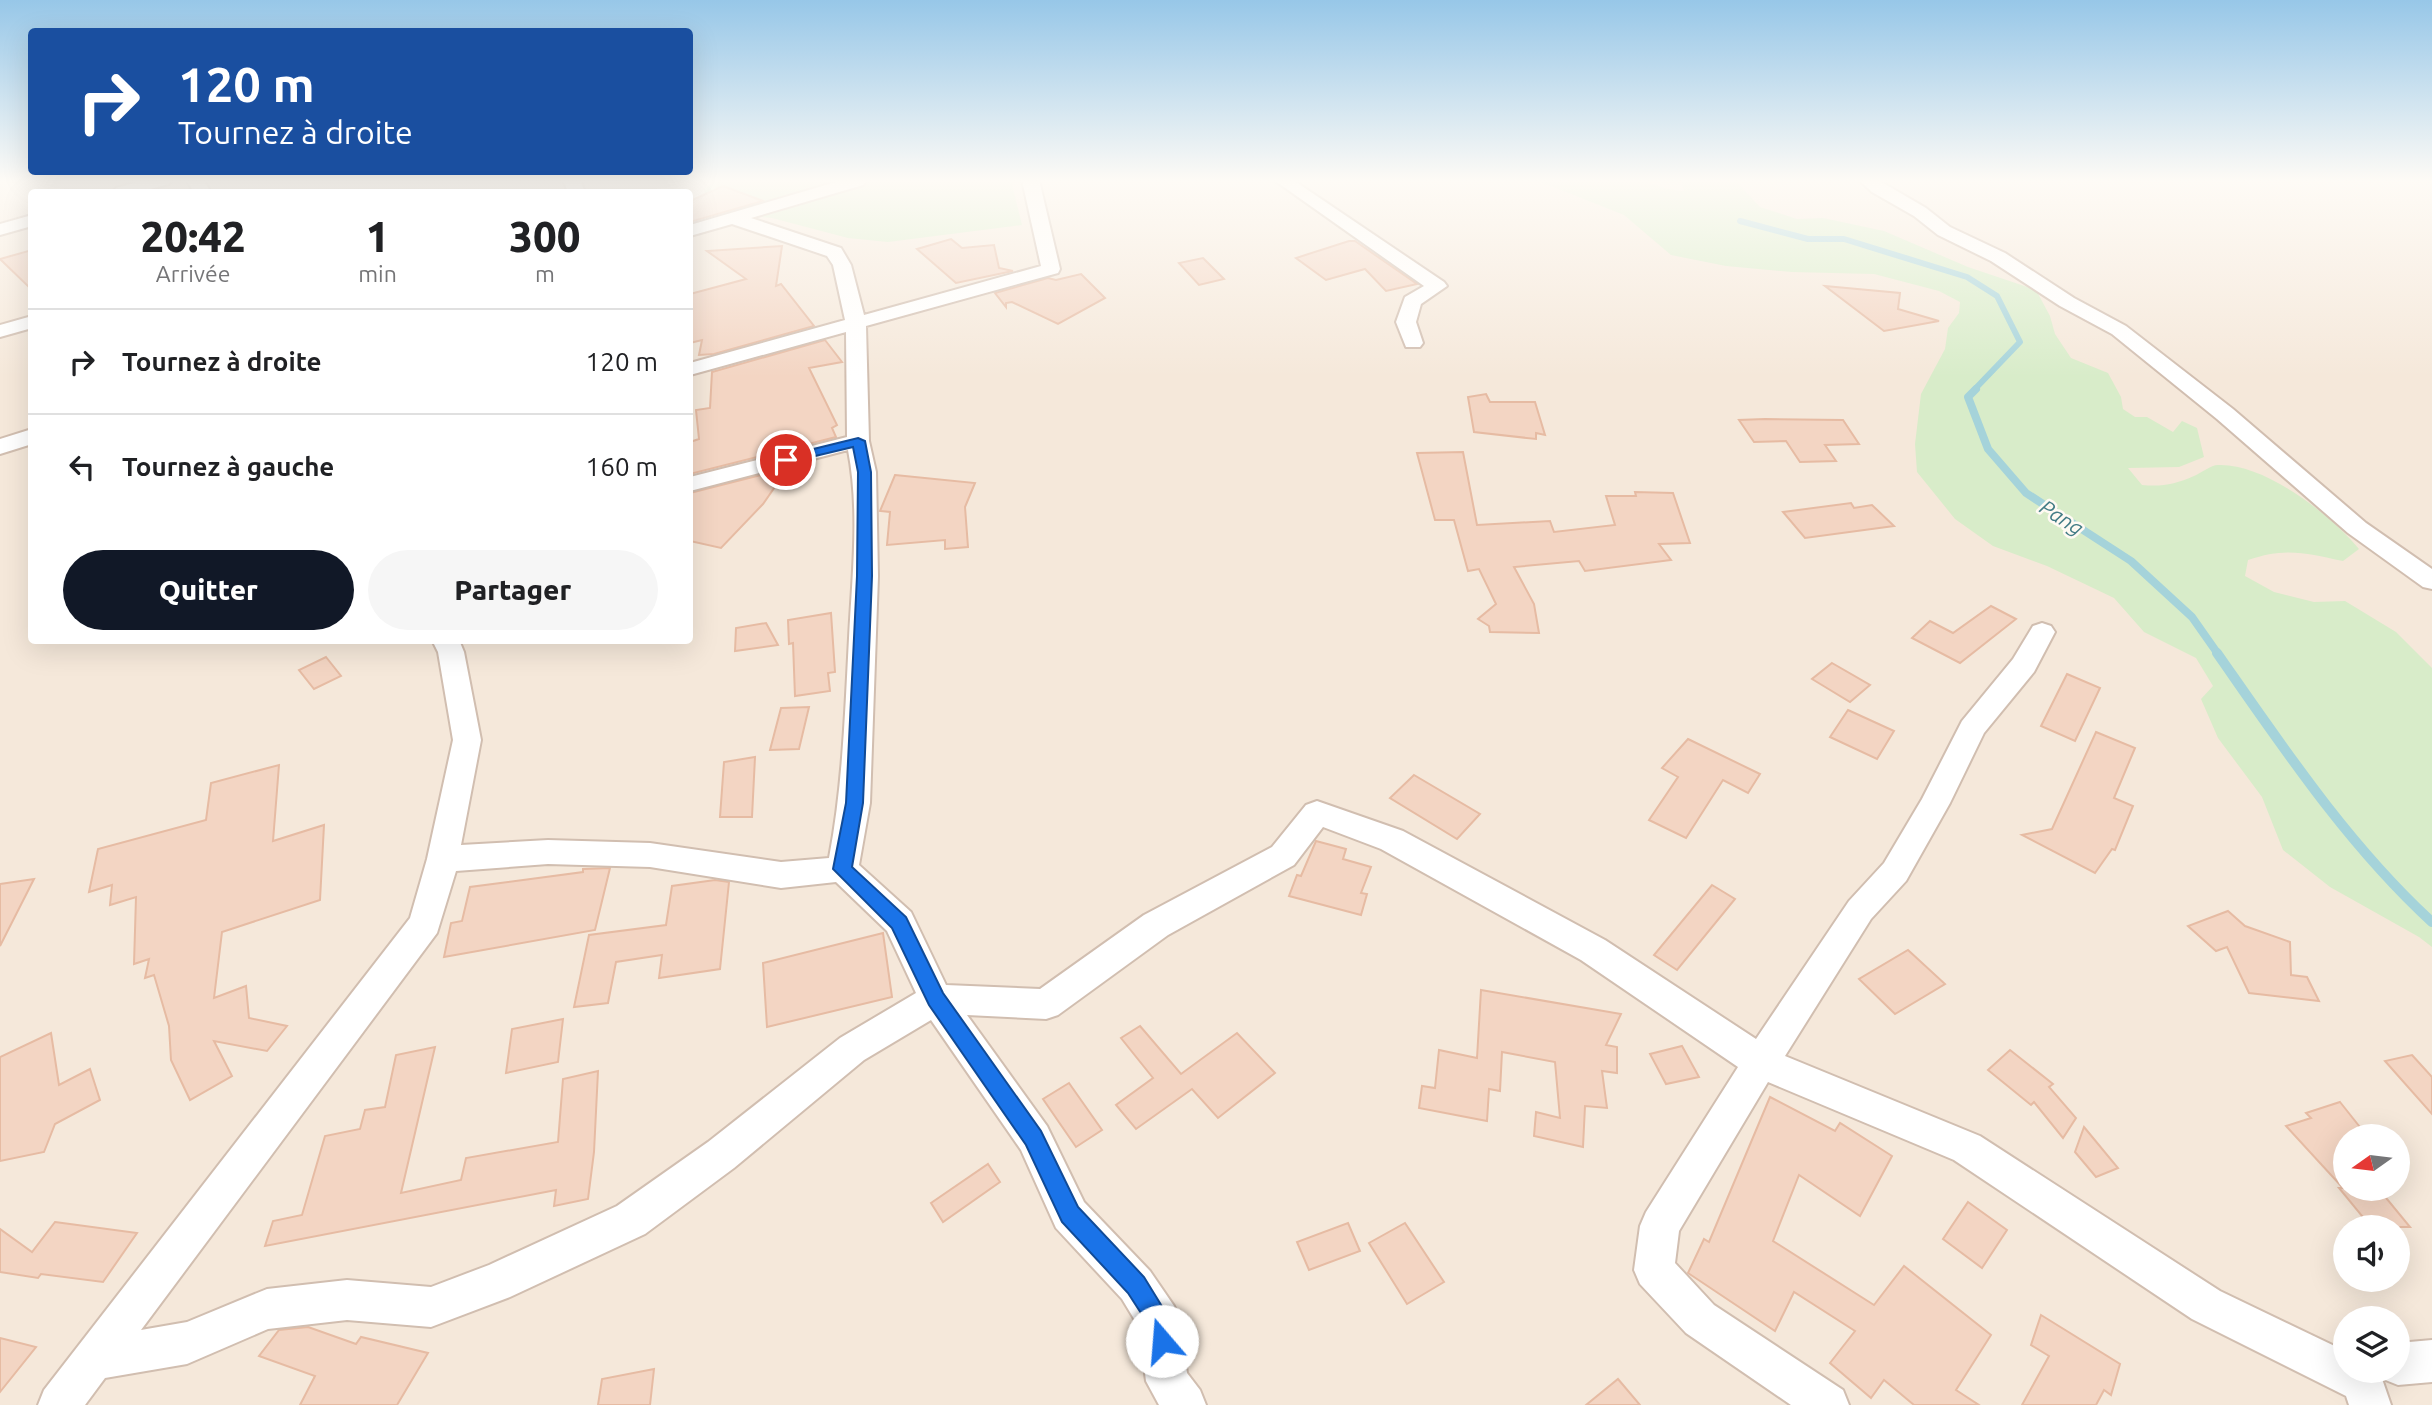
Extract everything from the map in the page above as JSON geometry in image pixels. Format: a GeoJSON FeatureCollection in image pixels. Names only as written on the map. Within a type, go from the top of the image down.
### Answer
{"type":"FeatureCollection","features":[{"type":"Feature","properties":{"kind":"street"},"geometry":{"type":"LineString","coordinates":[[815,246],[834,252],[842,265],[856,325],[858,441],[864,472],[865,576],[855,803],[842,869]]}},
{"type":"Feature","properties":{"kind":"street"},"geometry":{"type":"LineString","coordinates":[[693,368],[1051,269],[1045,246]]}},
{"type":"Feature","properties":{"kind":"street"},"geometry":{"type":"LineString","coordinates":[[1378,246],[1437,286],[1412,301],[1406,322],[1413,342]]}},
{"type":"Feature","properties":{"kind":"street"},"geometry":{"type":"LineString","coordinates":[[1974,246],[2119,330],[2225,414],[2357,528],[2432,581]]}},
{"type":"Feature","properties":{"kind":"street"},"geometry":{"type":"LineString","coordinates":[[0,331],[28,323]]}},
{"type":"Feature","properties":{"kind":"street"},"geometry":{"type":"LineString","coordinates":[[0,447],[28,437]]}},
{"type":"Feature","properties":{"kind":"street"},"geometry":{"type":"LineString","coordinates":[[693,483],[858,441]]}},
{"type":"Feature","properties":{"kind":"street"},"geometry":{"type":"LineString","coordinates":[[1828,1405],[1700,1319],[1654,1270],[1660,1226],[1761,1062],[1860,910],[1895,872],[1935,803],[1972,728],[2024,665],[2042,632]]}},
{"type":"Feature","properties":{"kind":"street"},"geometry":{"type":"LineString","coordinates":[[59,1405],[425,923],[443,859],[467,740],[451,652],[447,644]]}},
{"type":"Feature","properties":{"kind":"street"},"geometry":{"type":"LineString","coordinates":[[95,1359],[187,1343],[267,1309],[347,1300],[431,1307],[496,1283],[631,1220],[721,1155],[852,1049],[936,999],[1046,1004],[1156,925],[1283,856],[1317,813],[1392,840],[1593,950],[1761,1062],[1967,1148],[2206,1305],[2333,1360]]}},
{"type":"Feature","properties":{"kind":"street"},"geometry":{"type":"LineString","coordinates":[[443,859],[548,852],[650,855],[781,876],[842,869],[899,922],[936,999],[1034,1138],[1070,1215],[1136,1285],[1159,1321],[1167,1381],[1185,1405]]}},
{"type":"Feature","properties":{"kind":"street"},"geometry":{"type":"LineString","coordinates":[[2410,1369],[2432,1361]]}},
{"type":"Feature","properties":{"kind":"shaded area"},"geometry":{"type":"Polygon","coordinates":[[[0,246],[28,246],[28,644],[693,644],[693,246],[2432,246],[2432,1405],[0,1405],[0,246]]]}},
{"type":"Feature","properties":{"kind":"green space"},"geometry":{"type":"Polygon","coordinates":[[[1660,246],[1918,246],[1968,267],[2036,290],[2050,316],[2055,334],[2071,358],[2108,373],[2121,397],[2123,409],[2135,417],[2147,417],[2173,432],[2182,421],[2197,428],[2204,457],[2179,467],[2128,468],[2142,485],[2175,483],[2215,465],[2236,467],[2256,472],[2276,482],[2332,521],[2359,549],[2343,561],[2285,552],[2248,560],[2245,576],[2274,592],[2314,602],[2345,601],[2396,632],[2432,668],[2432,947],[2330,887],[2283,850],[2262,797],[2218,738],[2201,699],[2213,686],[2196,658],[2144,632],[2114,598],[2047,566],[1993,546],[1955,519],[1917,472],[1915,444],[1921,394],[1945,349],[1948,328],[1959,313],[1960,302],[1939,291],[1874,274],[1792,272],[1726,266],[1671,255],[1660,246]]]}},
{"type":"Feature","properties":{"kind":"building"},"geometry":{"type":"Polygon","coordinates":[[[782,246],[776,286],[781,284],[814,326],[714,354],[699,355],[702,340],[693,342],[693,293],[746,279],[707,251],[782,246]]]}},
{"type":"Feature","properties":{"kind":"building"},"geometry":{"type":"Polygon","coordinates":[[[929,246],[959,246],[962,248],[994,246],[999,268],[1013,271],[956,283],[917,249],[929,246]]]}},
{"type":"Feature","properties":{"kind":"building"},"geometry":{"type":"Polygon","coordinates":[[[1335,246],[1362,246],[1417,284],[1386,291],[1365,269],[1326,280],[1296,258],[1335,246]]]}},
{"type":"Feature","properties":{"kind":"building"},"geometry":{"type":"Polygon","coordinates":[[[28,251],[28,286],[0,259],[28,251]]]}},
{"type":"Feature","properties":{"kind":"building"},"geometry":{"type":"Polygon","coordinates":[[[1203,258],[1224,279],[1199,285],[1179,263],[1203,258]]]}},
{"type":"Feature","properties":{"kind":"building"},"geometry":{"type":"Polygon","coordinates":[[[1081,274],[1105,298],[1058,324],[1012,302],[1006,303],[1006,307],[995,293],[1048,278],[1056,280],[1081,274]]]}},
{"type":"Feature","properties":{"kind":"building"},"geometry":{"type":"Polygon","coordinates":[[[1825,286],[1900,293],[1898,309],[1939,321],[1884,331],[1825,286]]]}},
{"type":"Feature","properties":{"kind":"building"},"geometry":{"type":"Polygon","coordinates":[[[825,340],[842,362],[809,368],[837,425],[832,428],[836,437],[693,473],[693,441],[699,439],[696,410],[710,408],[712,372],[825,340]]]}},
{"type":"Feature","properties":{"kind":"building"},"geometry":{"type":"Polygon","coordinates":[[[1486,394],[1490,402],[1535,402],[1545,435],[1536,433],[1536,439],[1474,432],[1468,397],[1486,394]]]}},
{"type":"Feature","properties":{"kind":"building"},"geometry":{"type":"Polygon","coordinates":[[[1739,420],[1843,420],[1859,444],[1825,445],[1836,461],[1800,462],[1786,441],[1754,442],[1739,420]]]}},
{"type":"Feature","properties":{"kind":"building"},"geometry":{"type":"Polygon","coordinates":[[[1463,452],[1477,525],[1550,521],[1554,532],[1615,525],[1606,496],[1636,496],[1635,492],[1673,493],[1690,543],[1659,544],[1671,560],[1585,571],[1579,561],[1514,567],[1534,604],[1539,633],[1490,632],[1489,626],[1478,619],[1496,604],[1479,569],[1468,571],[1454,520],[1435,520],[1417,453],[1463,452]]]}},
{"type":"Feature","properties":{"kind":"building"},"geometry":{"type":"Polygon","coordinates":[[[788,468],[763,504],[721,548],[693,542],[693,492],[788,468]]]}},
{"type":"Feature","properties":{"kind":"building"},"geometry":{"type":"Polygon","coordinates":[[[895,475],[975,483],[965,507],[968,547],[945,549],[945,540],[887,545],[890,512],[880,511],[895,475]]]}},
{"type":"Feature","properties":{"kind":"building"},"geometry":{"type":"Polygon","coordinates":[[[1851,503],[1854,508],[1872,505],[1894,526],[1805,538],[1783,512],[1851,503]]]}},
{"type":"Feature","properties":{"kind":"building"},"geometry":{"type":"Polygon","coordinates":[[[1991,606],[2016,619],[1960,663],[1912,638],[1930,621],[1953,633],[1991,606]]]}},
{"type":"Feature","properties":{"kind":"building"},"geometry":{"type":"Polygon","coordinates":[[[831,613],[835,672],[828,673],[830,691],[795,696],[793,643],[789,644],[788,620],[831,613]]]}},
{"type":"Feature","properties":{"kind":"building"},"geometry":{"type":"Polygon","coordinates":[[[766,623],[778,645],[735,651],[736,628],[766,623]]]}},
{"type":"Feature","properties":{"kind":"building"},"geometry":{"type":"Polygon","coordinates":[[[326,657],[341,676],[314,689],[299,670],[326,657]]]}},
{"type":"Feature","properties":{"kind":"building"},"geometry":{"type":"Polygon","coordinates":[[[1832,663],[1870,685],[1850,702],[1812,679],[1832,663]]]}},
{"type":"Feature","properties":{"kind":"building"},"geometry":{"type":"Polygon","coordinates":[[[2067,674],[2100,688],[2075,741],[2041,726],[2067,674]]]}},
{"type":"Feature","properties":{"kind":"building"},"geometry":{"type":"Polygon","coordinates":[[[809,707],[799,749],[770,750],[781,708],[809,707]]]}},
{"type":"Feature","properties":{"kind":"building"},"geometry":{"type":"Polygon","coordinates":[[[1848,710],[1894,731],[1877,759],[1830,737],[1848,710]]]}},
{"type":"Feature","properties":{"kind":"building"},"geometry":{"type":"Polygon","coordinates":[[[2096,732],[2135,748],[2114,798],[2133,806],[2115,850],[2112,849],[2095,873],[2022,835],[2052,829],[2096,732]]]}},
{"type":"Feature","properties":{"kind":"building"},"geometry":{"type":"Polygon","coordinates":[[[1688,739],[1760,774],[1748,793],[1723,780],[1686,838],[1649,820],[1678,777],[1662,768],[1688,739]]]}},
{"type":"Feature","properties":{"kind":"building"},"geometry":{"type":"Polygon","coordinates":[[[755,757],[752,817],[720,817],[724,762],[755,757]]]}},
{"type":"Feature","properties":{"kind":"building"},"geometry":{"type":"Polygon","coordinates":[[[279,765],[273,841],[324,825],[320,900],[222,932],[214,998],[246,986],[249,1018],[287,1026],[267,1051],[214,1041],[232,1076],[190,1100],[171,1060],[169,1026],[154,975],[145,978],[149,959],[134,964],[136,897],[110,905],[112,885],[89,892],[98,849],[206,820],[211,783],[279,765]]]}},
{"type":"Feature","properties":{"kind":"building"},"geometry":{"type":"Polygon","coordinates":[[[1414,775],[1480,814],[1457,839],[1390,798],[1414,775]]]}},
{"type":"Feature","properties":{"kind":"building"},"geometry":{"type":"Polygon","coordinates":[[[1316,841],[1346,849],[1343,859],[1371,867],[1361,893],[1367,894],[1361,915],[1289,896],[1316,841]]]}},
{"type":"Feature","properties":{"kind":"building"},"geometry":{"type":"Polygon","coordinates":[[[610,868],[595,930],[444,957],[451,923],[462,921],[470,887],[583,872],[583,869],[610,868]]]}},
{"type":"Feature","properties":{"kind":"building"},"geometry":{"type":"Polygon","coordinates":[[[34,879],[0,946],[0,884],[34,879]]]}},
{"type":"Feature","properties":{"kind":"building"},"geometry":{"type":"Polygon","coordinates":[[[715,880],[729,882],[720,969],[659,978],[662,955],[616,962],[608,1003],[574,1007],[589,935],[666,925],[672,886],[715,880]]]}},
{"type":"Feature","properties":{"kind":"building"},"geometry":{"type":"Polygon","coordinates":[[[1712,885],[1735,899],[1677,970],[1654,955],[1712,885]]]}},
{"type":"Feature","properties":{"kind":"building"},"geometry":{"type":"Polygon","coordinates":[[[2228,911],[2245,926],[2290,942],[2291,975],[2307,977],[2319,1001],[2249,993],[2227,947],[2216,951],[2188,926],[2228,911]]]}},
{"type":"Feature","properties":{"kind":"building"},"geometry":{"type":"Polygon","coordinates":[[[883,933],[892,997],[767,1027],[763,963],[883,933]]]}},
{"type":"Feature","properties":{"kind":"building"},"geometry":{"type":"Polygon","coordinates":[[[1908,950],[1945,984],[1895,1014],[1859,979],[1908,950]]]}},
{"type":"Feature","properties":{"kind":"building"},"geometry":{"type":"Polygon","coordinates":[[[1481,990],[1621,1014],[1606,1045],[1617,1047],[1617,1073],[1602,1071],[1607,1108],[1585,1106],[1583,1147],[1534,1136],[1536,1112],[1560,1118],[1555,1062],[1502,1052],[1500,1091],[1489,1089],[1487,1121],[1419,1108],[1422,1086],[1435,1088],[1439,1050],[1477,1058],[1481,990]]]}},
{"type":"Feature","properties":{"kind":"building"},"geometry":{"type":"Polygon","coordinates":[[[563,1019],[558,1062],[506,1073],[512,1029],[563,1019]]]}},
{"type":"Feature","properties":{"kind":"building"},"geometry":{"type":"Polygon","coordinates":[[[1140,1026],[1181,1074],[1237,1033],[1275,1073],[1218,1118],[1192,1089],[1136,1129],[1116,1105],[1153,1078],[1121,1038],[1140,1026]]]}},
{"type":"Feature","properties":{"kind":"building"},"geometry":{"type":"Polygon","coordinates":[[[51,1033],[59,1085],[90,1069],[100,1100],[55,1124],[44,1152],[0,1161],[0,1057],[51,1033]]]}},
{"type":"Feature","properties":{"kind":"building"},"geometry":{"type":"Polygon","coordinates":[[[1682,1046],[1699,1077],[1666,1084],[1650,1054],[1682,1046]]]}},
{"type":"Feature","properties":{"kind":"building"},"geometry":{"type":"Polygon","coordinates":[[[435,1047],[401,1193],[461,1180],[466,1158],[558,1142],[563,1079],[598,1071],[594,1152],[588,1199],[554,1206],[556,1190],[265,1246],[273,1221],[302,1215],[325,1136],[360,1129],[365,1110],[385,1107],[396,1055],[435,1047]]]}},
{"type":"Feature","properties":{"kind":"building"},"geometry":{"type":"Polygon","coordinates":[[[2010,1050],[2053,1084],[2049,1087],[2076,1118],[2063,1138],[2034,1102],[2031,1105],[1988,1070],[2010,1050]]]}},
{"type":"Feature","properties":{"kind":"building"},"geometry":{"type":"Polygon","coordinates":[[[2412,1055],[2432,1077],[2432,1114],[2385,1061],[2412,1055]]]}},
{"type":"Feature","properties":{"kind":"building"},"geometry":{"type":"Polygon","coordinates":[[[1069,1083],[1102,1130],[1076,1147],[1043,1099],[1069,1083]]]}},
{"type":"Feature","properties":{"kind":"building"},"geometry":{"type":"Polygon","coordinates":[[[1770,1097],[1835,1131],[1840,1123],[1892,1156],[1860,1216],[1799,1175],[1773,1241],[1874,1305],[1904,1266],[1991,1335],[1956,1390],[1979,1405],[1914,1405],[1884,1380],[1871,1398],[1830,1363],[1855,1331],[1794,1292],[1775,1331],[1688,1273],[1704,1239],[1709,1242],[1770,1097]]]}},
{"type":"Feature","properties":{"kind":"building"},"geometry":{"type":"Polygon","coordinates":[[[2340,1102],[2357,1124],[2333,1124],[2333,1177],[2286,1126],[2311,1118],[2306,1113],[2340,1102]]]}},
{"type":"Feature","properties":{"kind":"building"},"geometry":{"type":"Polygon","coordinates":[[[2084,1127],[2118,1168],[2096,1177],[2075,1152],[2084,1127]]]}},
{"type":"Feature","properties":{"kind":"building"},"geometry":{"type":"Polygon","coordinates":[[[988,1164],[1000,1182],[943,1222],[931,1203],[988,1164]]]}},
{"type":"Feature","properties":{"kind":"building"},"geometry":{"type":"Polygon","coordinates":[[[2350,1201],[2389,1201],[2400,1215],[2361,1215],[2350,1201]]]}},
{"type":"Feature","properties":{"kind":"building"},"geometry":{"type":"Polygon","coordinates":[[[1968,1202],[2007,1230],[1982,1268],[1943,1239],[1968,1202]]]}},
{"type":"Feature","properties":{"kind":"building"},"geometry":{"type":"Polygon","coordinates":[[[55,1222],[137,1233],[103,1282],[41,1274],[38,1278],[0,1272],[0,1229],[32,1252],[55,1222]]]}},
{"type":"Feature","properties":{"kind":"building"},"geometry":{"type":"Polygon","coordinates":[[[1348,1223],[1360,1251],[1309,1270],[1297,1242],[1348,1223]]]}},
{"type":"Feature","properties":{"kind":"building"},"geometry":{"type":"Polygon","coordinates":[[[1405,1223],[1444,1282],[1407,1304],[1369,1243],[1405,1223]]]}},
{"type":"Feature","properties":{"kind":"building"},"geometry":{"type":"Polygon","coordinates":[[[2041,1315],[2120,1364],[2111,1395],[2104,1390],[2096,1405],[2022,1405],[2049,1356],[2031,1345],[2041,1315]]]}},
{"type":"Feature","properties":{"kind":"building"},"geometry":{"type":"Polygon","coordinates":[[[308,1327],[356,1344],[361,1337],[428,1353],[397,1405],[300,1405],[315,1376],[259,1356],[279,1330],[308,1327]]]}},
{"type":"Feature","properties":{"kind":"building"},"geometry":{"type":"Polygon","coordinates":[[[0,1338],[36,1347],[0,1392],[0,1338]]]}},
{"type":"Feature","properties":{"kind":"building"},"geometry":{"type":"Polygon","coordinates":[[[654,1369],[650,1405],[598,1405],[602,1379],[654,1369]]]}},
{"type":"Feature","properties":{"kind":"building"},"geometry":{"type":"Polygon","coordinates":[[[1618,1379],[1640,1405],[1586,1405],[1618,1379]]]}},
{"type":"Feature","properties":{"kind":"waterway","name":"Pang"},"geometry":{"type":"LineString","coordinates":[[1865,246],[1967,277],[1997,296],[2020,342],[1974,390]]}},
{"type":"Feature","properties":{"kind":"waterway","name":"Pang"},"geometry":{"type":"LineString","coordinates":[[1976,389],[1968,397],[1988,449],[2026,493],[2131,561],[2192,617],[2218,654]]}},
{"type":"Feature","properties":{"kind":"waterway","name":"Pang"},"geometry":{"type":"LineString","coordinates":[[2217,653],[2291,759],[2344,828],[2401,892],[2432,922]]}},
{"type":"Feature","properties":{"kind":"route"},"geometry":{"type":"LineString","coordinates":[[786,460],[858,441],[864,472],[865,576],[855,803],[842,869],[899,922],[936,999],[1034,1138],[1070,1215],[1136,1285],[1159,1321],[1162,1341]]}}]}
